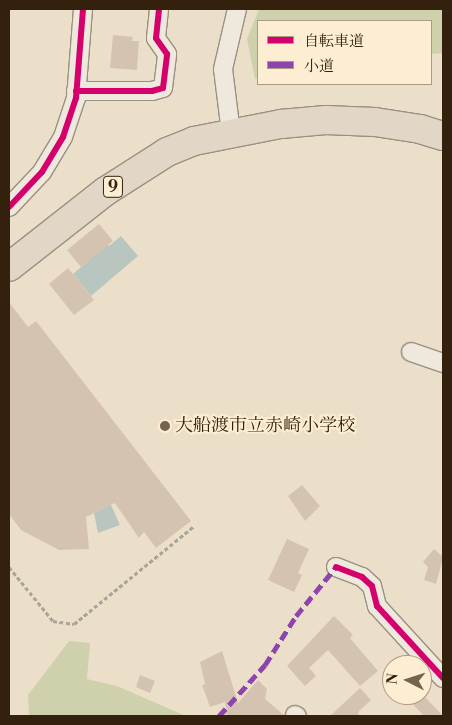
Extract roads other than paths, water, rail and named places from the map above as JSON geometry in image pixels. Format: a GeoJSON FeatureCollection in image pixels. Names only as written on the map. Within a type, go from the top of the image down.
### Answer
{"type":"FeatureCollection","features":[{"type":"Feature","properties":{"kind":"main road","name":"9"},"geometry":{"type":"LineString","coordinates":[[9,267],[106,191],[167,152],[231,132],[326,120],[375,122],[420,129],[443,136]]}},
{"type":"Feature","properties":{"kind":"street"},"geometry":{"type":"LineString","coordinates":[[9,208],[42,172],[59,144],[76,91],[83,9]]}},
{"type":"Feature","properties":{"kind":"street"},"geometry":{"type":"LineString","coordinates":[[76,91],[152,91],[162,88],[167,54],[156,38],[159,9]]}},
{"type":"Feature","properties":{"kind":"street"},"geometry":{"type":"LineString","coordinates":[[231,132],[223,70],[236,9]]}},
{"type":"Feature","properties":{"kind":"street"},"geometry":{"type":"LineString","coordinates":[[411,352],[443,363]]}},
{"type":"Feature","properties":{"kind":"street"},"geometry":{"type":"LineString","coordinates":[[336,567],[362,577],[372,586],[377,606],[443,678]]}},
{"type":"Feature","properties":{"kind":"place","name":"大船渡市立赤崎小学校"},"geometry":{"type":"Point","coordinates":[165,426]}}]}
